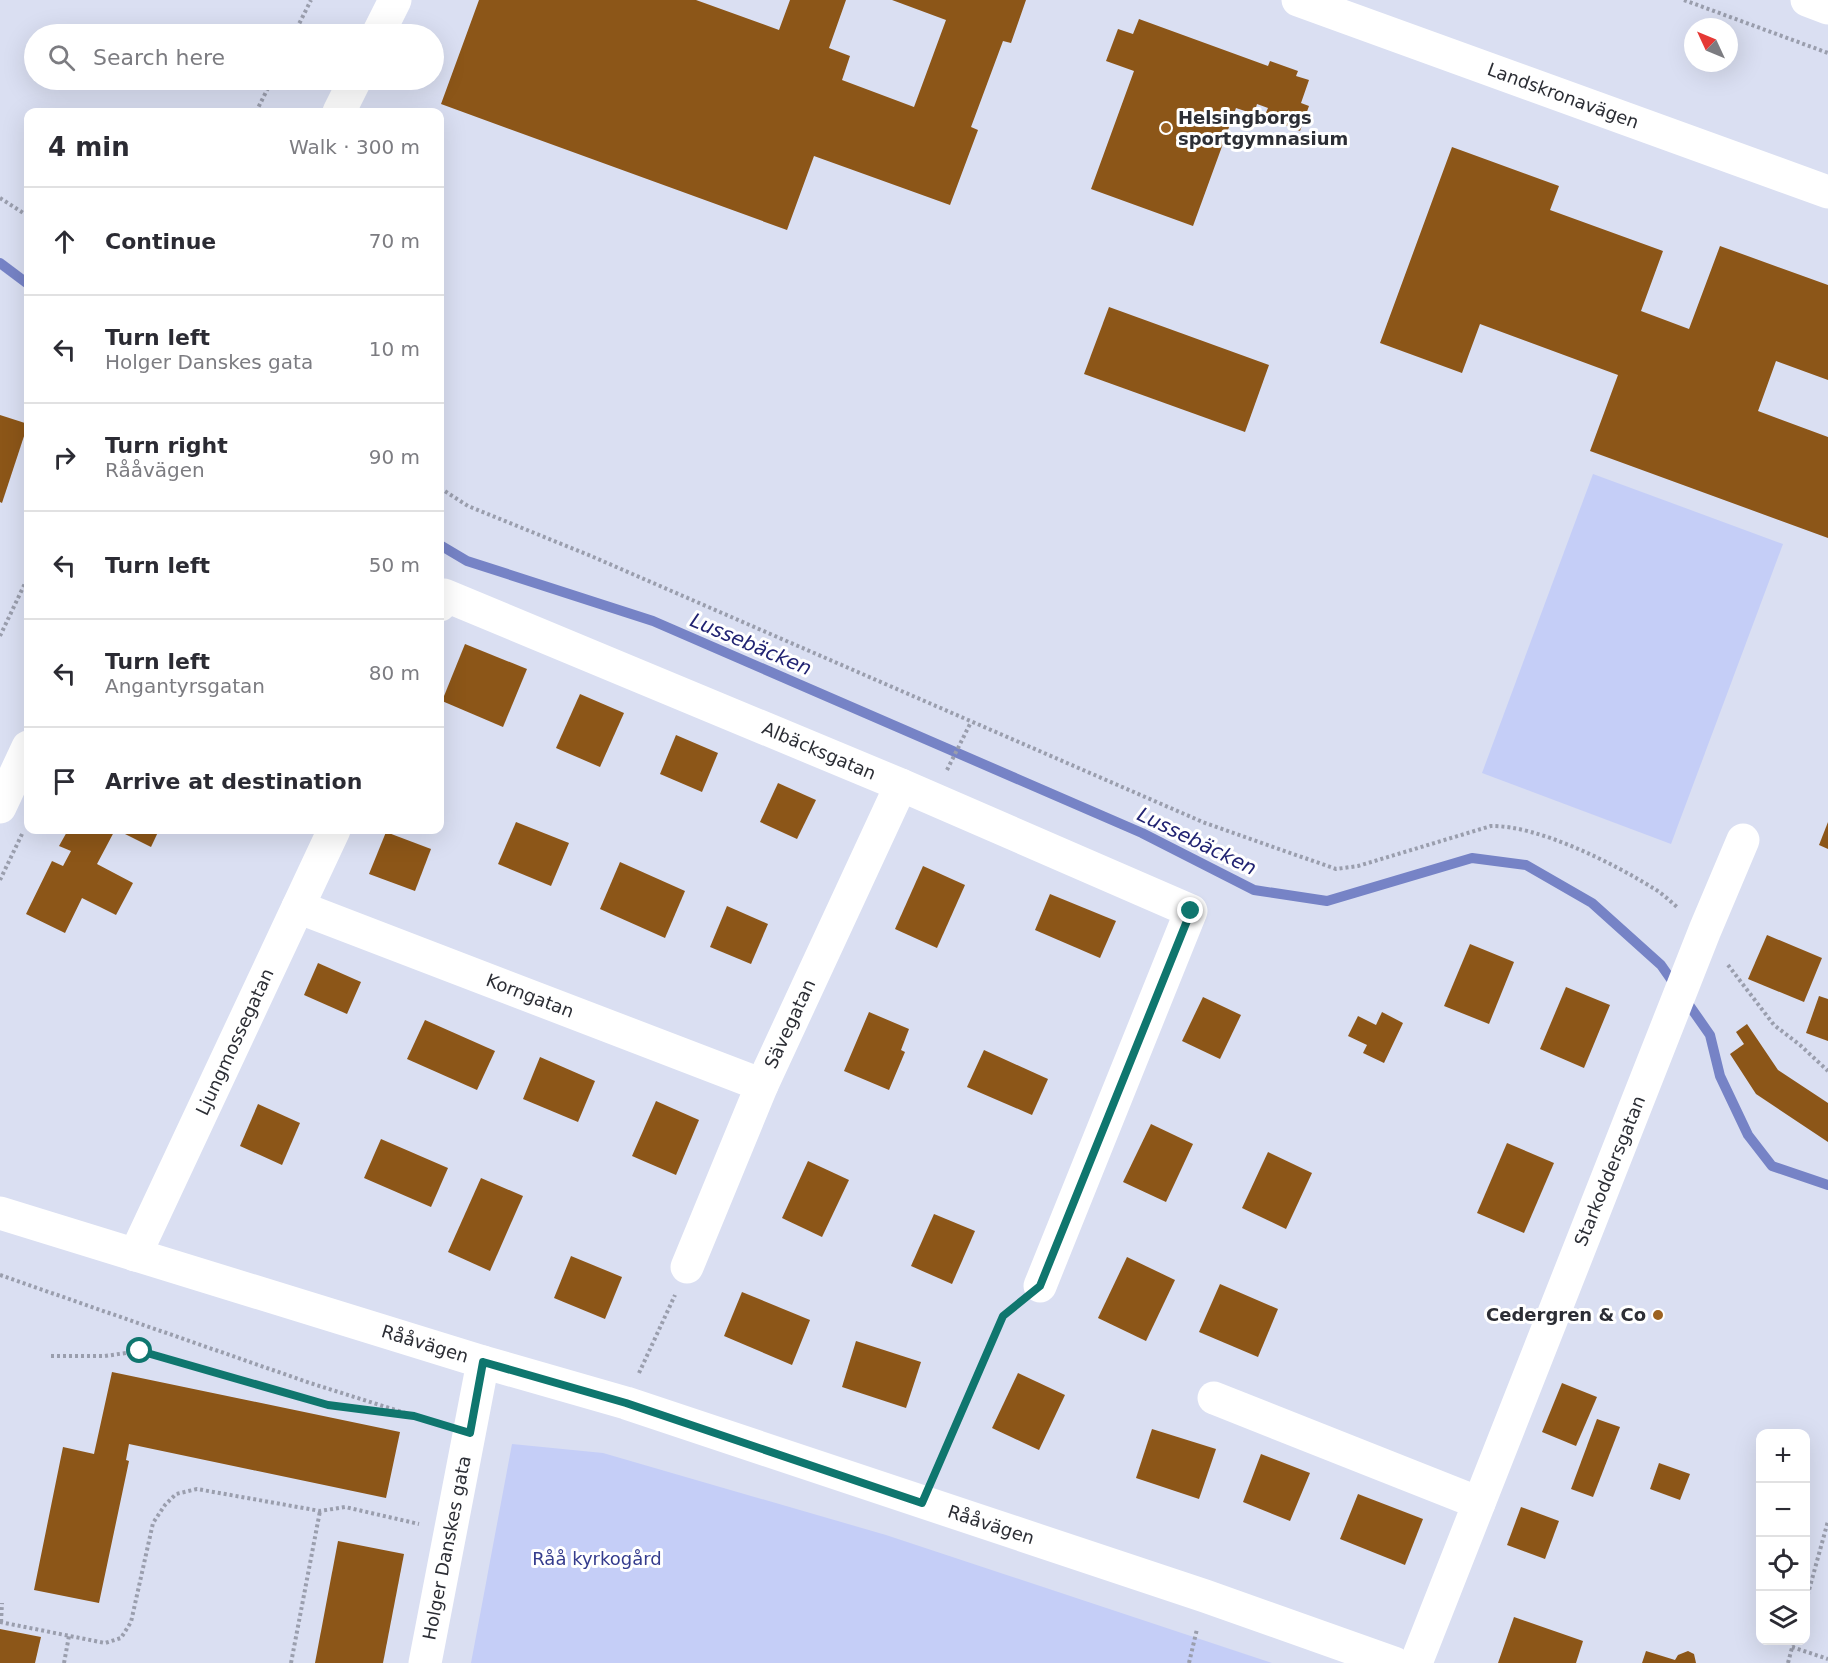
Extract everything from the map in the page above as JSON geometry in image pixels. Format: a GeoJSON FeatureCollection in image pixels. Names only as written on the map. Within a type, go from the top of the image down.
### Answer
{"type":"FeatureCollection","features":[{"type":"Feature","properties":{"kind":"street"},"geometry":{"type":"LineString","coordinates":[[383,24],[395,0]]}},
{"type":"Feature","properties":{"kind":"street","name":"Landskronavägen"},"geometry":{"type":"LineString","coordinates":[[1298,0],[1828,192]]}},
{"type":"Feature","properties":{"kind":"street"},"geometry":{"type":"LineString","coordinates":[[1807,0],[1828,8]]}},
{"type":"Feature","properties":{"kind":"street"},"geometry":{"type":"LineString","coordinates":[[341,108],[350,90]]}},
{"type":"Feature","properties":{"kind":"street","name":"Albäcksgatan"},"geometry":{"type":"LineString","coordinates":[[444,601],[901,785],[1191,911],[1040,1286]]}},
{"type":"Feature","properties":{"kind":"street"},"geometry":{"type":"LineString","coordinates":[[0,807],[24,756]]}},
{"type":"Feature","properties":{"kind":"street","name":"Sävegatan"},"geometry":{"type":"LineString","coordinates":[[687,1267],[762,1085],[901,785]]}},
{"type":"Feature","properties":{"kind":"street","name":"Ljungmossegatan"},"geometry":{"type":"LineString","coordinates":[[135,1255],[332,834]]}},
{"type":"Feature","properties":{"kind":"street","name":"Starkoddersgatan"},"geometry":{"type":"LineString","coordinates":[[1416,1663],[1704,930],[1743,840]]}},
{"type":"Feature","properties":{"kind":"street","name":"Korngatan"},"geometry":{"type":"LineString","coordinates":[[298,907],[762,1085]]}},
{"type":"Feature","properties":{"kind":"street","name":"Rååvägen"},"geometry":{"type":"LineString","coordinates":[[0,1213],[483,1362],[626,1403],[1205,1596],[1394,1663]]}},
{"type":"Feature","properties":{"kind":"street","name":"Holger Danskes gata"},"geometry":{"type":"LineString","coordinates":[[425,1663],[483,1362]]}},
{"type":"Feature","properties":{"kind":"street"},"geometry":{"type":"LineString","coordinates":[[1214,1398],[1479,1503]]}},
{"type":"Feature","properties":{"kind":"path"},"geometry":{"type":"LineString","coordinates":[[299,24],[311,0]]}},
{"type":"Feature","properties":{"kind":"path"},"geometry":{"type":"LineString","coordinates":[[1684,0],[1828,53]]}},
{"type":"Feature","properties":{"kind":"path"},"geometry":{"type":"LineString","coordinates":[[258,108],[267,90]]}},
{"type":"Feature","properties":{"kind":"path"},"geometry":{"type":"LineString","coordinates":[[0,198],[24,213]]}},
{"type":"Feature","properties":{"kind":"path"},"geometry":{"type":"LineString","coordinates":[[444,491],[468,506],[591,556],[1205,823],[1336,869],[1358,866],[1491,826],[1506,826],[1553,839],[1654,889],[1704,930],[1773,1025],[1800,1044],[1828,1071]]}},
{"type":"Feature","properties":{"kind":"path"},"geometry":{"type":"LineString","coordinates":[[0,636],[24,585]]}},
{"type":"Feature","properties":{"kind":"path"},"geometry":{"type":"LineString","coordinates":[[947,770],[971,722]]}},
{"type":"Feature","properties":{"kind":"path"},"geometry":{"type":"LineString","coordinates":[[0,880],[24,831]]}},
{"type":"Feature","properties":{"kind":"path"},"geometry":{"type":"LineString","coordinates":[[626,1403],[687,1267]]}},
{"type":"Feature","properties":{"kind":"path"},"geometry":{"type":"LineString","coordinates":[[0,1275],[310,1383],[470,1433]]}},
{"type":"Feature","properties":{"kind":"path"},"geometry":{"type":"LineString","coordinates":[[922,1503],[1003,1316],[1040,1286]]}},
{"type":"Feature","properties":{"kind":"path"},"geometry":{"type":"LineString","coordinates":[[51,1356],[105,1356],[140,1351],[328,1405],[414,1416]]}},
{"type":"Feature","properties":{"kind":"path"},"geometry":{"type":"LineString","coordinates":[[2,1603],[1,1622],[105,1643],[121,1638],[131,1622],[153,1523],[176,1494],[197,1489],[320,1511],[345,1507],[420,1525]]}},
{"type":"Feature","properties":{"kind":"path"},"geometry":{"type":"LineString","coordinates":[[291,1663],[320,1511]]}},
{"type":"Feature","properties":{"kind":"path"},"geometry":{"type":"LineString","coordinates":[[1809,1591],[1828,1521]]}},
{"type":"Feature","properties":{"kind":"path"},"geometry":{"type":"LineString","coordinates":[[64,1663],[69,1636]]}},
{"type":"Feature","properties":{"kind":"path"},"geometry":{"type":"LineString","coordinates":[[1788,1663],[1792,1647],[1828,1659]]}},
{"type":"Feature","properties":{"kind":"green space"},"geometry":{"type":"Polygon","coordinates":[[[1593,474],[1783,544],[1671,844],[1482,773],[1593,474]]]}},
{"type":"Feature","properties":{"kind":"green space","name":"Råå kyrkogård"},"geometry":{"type":"Polygon","coordinates":[[[512,1444],[603,1453],[886,1535],[1272,1663],[471,1663],[512,1444]]]}},
{"type":"Feature","properties":{"kind":"building"},"geometry":{"type":"Polygon","coordinates":[[[479,0],[696,0],[779,30],[790,0],[846,0],[829,48],[850,56],[842,80],[914,107],[946,20],[892,0],[1026,0],[1011,43],[1003,41],[971,127],[978,130],[950,205],[814,156],[787,230],[441,104],[479,0]]]}},
{"type":"Feature","properties":{"kind":"building"},"geometry":{"type":"Polygon","coordinates":[[[1139,19],[1268,66],[1270,61],[1298,71],[1296,76],[1309,80],[1301,103],[1309,106],[1300,131],[1264,117],[1268,108],[1257,104],[1254,114],[1236,108],[1193,226],[1091,189],[1134,71],[1106,61],[1118,29],[1133,34],[1139,19]]]}},
{"type":"Feature","properties":{"kind":"building"},"geometry":{"type":"Polygon","coordinates":[[[1452,147],[1559,186],[1550,210],[1663,251],[1641,311],[1689,329],[1720,246],[1828,285],[1828,380],[1776,361],[1758,411],[1828,437],[1828,538],[1590,451],[1618,375],[1480,324],[1462,373],[1380,343],[1452,147]]]}},
{"type":"Feature","properties":{"kind":"building"},"geometry":{"type":"Polygon","coordinates":[[[1109,307],[1269,365],[1245,432],[1084,374],[1109,307]]]}},
{"type":"Feature","properties":{"kind":"building"},"geometry":{"type":"Polygon","coordinates":[[[0,415],[24,423],[24,436],[2,503],[0,502],[0,415]]]}},
{"type":"Feature","properties":{"kind":"building"},"geometry":{"type":"Polygon","coordinates":[[[465,644],[527,669],[503,727],[444,702],[444,696],[465,644]]]}},
{"type":"Feature","properties":{"kind":"building"},"geometry":{"type":"Polygon","coordinates":[[[580,694],[624,713],[600,767],[556,748],[580,694]]]}},
{"type":"Feature","properties":{"kind":"building"},"geometry":{"type":"Polygon","coordinates":[[[676,735],[718,753],[702,792],[660,774],[676,735]]]}},
{"type":"Feature","properties":{"kind":"building"},"geometry":{"type":"Polygon","coordinates":[[[778,783],[816,800],[797,839],[760,822],[778,783]]]}},
{"type":"Feature","properties":{"kind":"building"},"geometry":{"type":"Polygon","coordinates":[[[516,822],[569,843],[551,886],[498,864],[516,822]]]}},
{"type":"Feature","properties":{"kind":"building"},"geometry":{"type":"Polygon","coordinates":[[[1828,822],[1828,849],[1819,845],[1828,822]]]}},
{"type":"Feature","properties":{"kind":"building"},"geometry":{"type":"Polygon","coordinates":[[[66,834],[113,834],[97,864],[133,883],[116,915],[82,898],[65,933],[26,914],[52,861],[63,866],[71,851],[59,846],[66,834]]]}},
{"type":"Feature","properties":{"kind":"building"},"geometry":{"type":"Polygon","coordinates":[[[125,834],[157,834],[151,847],[125,834]]]}},
{"type":"Feature","properties":{"kind":"building"},"geometry":{"type":"Polygon","coordinates":[[[385,834],[391,834],[431,849],[415,891],[369,874],[385,834]]]}},
{"type":"Feature","properties":{"kind":"building"},"geometry":{"type":"Polygon","coordinates":[[[620,862],[685,891],[665,938],[600,909],[620,862]]]}},
{"type":"Feature","properties":{"kind":"building"},"geometry":{"type":"Polygon","coordinates":[[[923,866],[965,885],[937,948],[895,929],[923,866]]]}},
{"type":"Feature","properties":{"kind":"building"},"geometry":{"type":"Polygon","coordinates":[[[1050,894],[1116,921],[1100,958],[1035,930],[1050,894]]]}},
{"type":"Feature","properties":{"kind":"building"},"geometry":{"type":"Polygon","coordinates":[[[727,906],[768,924],[751,964],[710,947],[727,906]]]}},
{"type":"Feature","properties":{"kind":"building"},"geometry":{"type":"Polygon","coordinates":[[[1767,935],[1822,958],[1804,1002],[1748,979],[1767,935]]]}},
{"type":"Feature","properties":{"kind":"building"},"geometry":{"type":"Polygon","coordinates":[[[1470,944],[1514,962],[1489,1024],[1444,1006],[1470,944]]]}},
{"type":"Feature","properties":{"kind":"building"},"geometry":{"type":"Polygon","coordinates":[[[318,963],[361,982],[347,1014],[304,995],[318,963]]]}},
{"type":"Feature","properties":{"kind":"building"},"geometry":{"type":"Polygon","coordinates":[[[1566,987],[1610,1005],[1584,1068],[1540,1049],[1566,987]]]}},
{"type":"Feature","properties":{"kind":"building"},"geometry":{"type":"Polygon","coordinates":[[[1819,996],[1828,999],[1828,1041],[1806,1033],[1819,996]]]}},
{"type":"Feature","properties":{"kind":"building"},"geometry":{"type":"Polygon","coordinates":[[[1203,997],[1241,1015],[1220,1059],[1182,1041],[1203,997]]]}},
{"type":"Feature","properties":{"kind":"building"},"geometry":{"type":"Polygon","coordinates":[[[869,1012],[909,1029],[901,1050],[905,1052],[889,1090],[844,1071],[869,1012]]]}},
{"type":"Feature","properties":{"kind":"building"},"geometry":{"type":"Polygon","coordinates":[[[1382,1012],[1403,1023],[1384,1063],[1363,1053],[1367,1045],[1348,1036],[1358,1016],[1376,1025],[1382,1012]]]}},
{"type":"Feature","properties":{"kind":"building"},"geometry":{"type":"Polygon","coordinates":[[[425,1020],[495,1051],[477,1090],[407,1059],[425,1020]]]}},
{"type":"Feature","properties":{"kind":"building"},"geometry":{"type":"Polygon","coordinates":[[[1747,1024],[1778,1070],[1828,1103],[1828,1142],[1756,1094],[1730,1054],[1744,1044],[1736,1032],[1747,1024]]]}},
{"type":"Feature","properties":{"kind":"building"},"geometry":{"type":"Polygon","coordinates":[[[984,1050],[1048,1079],[1032,1115],[967,1087],[984,1050]]]}},
{"type":"Feature","properties":{"kind":"building"},"geometry":{"type":"Polygon","coordinates":[[[540,1057],[595,1081],[578,1122],[523,1099],[540,1057]]]}},
{"type":"Feature","properties":{"kind":"building"},"geometry":{"type":"Polygon","coordinates":[[[656,1101],[699,1120],[676,1175],[632,1156],[656,1101]]]}},
{"type":"Feature","properties":{"kind":"building"},"geometry":{"type":"Polygon","coordinates":[[[258,1104],[300,1123],[282,1165],[240,1146],[258,1104]]]}},
{"type":"Feature","properties":{"kind":"building"},"geometry":{"type":"Polygon","coordinates":[[[1151,1124],[1193,1144],[1166,1202],[1123,1182],[1151,1124]]]}},
{"type":"Feature","properties":{"kind":"building"},"geometry":{"type":"Polygon","coordinates":[[[381,1139],[448,1168],[431,1207],[364,1178],[381,1139]]]}},
{"type":"Feature","properties":{"kind":"building"},"geometry":{"type":"Polygon","coordinates":[[[1507,1143],[1554,1163],[1524,1233],[1477,1213],[1507,1143]]]}},
{"type":"Feature","properties":{"kind":"building"},"geometry":{"type":"Polygon","coordinates":[[[1268,1152],[1312,1173],[1286,1229],[1242,1208],[1268,1152]]]}},
{"type":"Feature","properties":{"kind":"building"},"geometry":{"type":"Polygon","coordinates":[[[808,1161],[849,1180],[822,1237],[782,1218],[808,1161]]]}},
{"type":"Feature","properties":{"kind":"building"},"geometry":{"type":"Polygon","coordinates":[[[481,1178],[523,1196],[490,1271],[448,1252],[481,1178]]]}},
{"type":"Feature","properties":{"kind":"building"},"geometry":{"type":"Polygon","coordinates":[[[934,1214],[975,1231],[952,1284],[911,1266],[934,1214]]]}},
{"type":"Feature","properties":{"kind":"building"},"geometry":{"type":"Polygon","coordinates":[[[571,1256],[622,1277],[605,1319],[554,1298],[571,1256]]]}},
{"type":"Feature","properties":{"kind":"building"},"geometry":{"type":"Polygon","coordinates":[[[1127,1257],[1175,1280],[1146,1341],[1098,1318],[1127,1257]]]}},
{"type":"Feature","properties":{"kind":"building"},"geometry":{"type":"Polygon","coordinates":[[[1220,1284],[1278,1309],[1258,1357],[1199,1332],[1220,1284]]]}},
{"type":"Feature","properties":{"kind":"building"},"geometry":{"type":"Polygon","coordinates":[[[742,1292],[810,1320],[792,1365],[724,1336],[742,1292]]]}},
{"type":"Feature","properties":{"kind":"building"},"geometry":{"type":"Polygon","coordinates":[[[856,1341],[921,1362],[906,1408],[842,1387],[856,1341]]]}},
{"type":"Feature","properties":{"kind":"building"},"geometry":{"type":"Polygon","coordinates":[[[112,1372],[400,1432],[386,1498],[129,1444],[126,1460],[129,1461],[99,1603],[34,1590],[63,1447],[94,1454],[112,1372]]]}},
{"type":"Feature","properties":{"kind":"building"},"geometry":{"type":"Polygon","coordinates":[[[1018,1373],[1065,1395],[1039,1450],[992,1428],[1018,1373]]]}},
{"type":"Feature","properties":{"kind":"building"},"geometry":{"type":"Polygon","coordinates":[[[1562,1383],[1597,1397],[1576,1446],[1542,1432],[1562,1383]]]}},
{"type":"Feature","properties":{"kind":"building"},"geometry":{"type":"Polygon","coordinates":[[[1597,1419],[1620,1427],[1593,1497],[1571,1489],[1597,1419]]]}},
{"type":"Feature","properties":{"kind":"building"},"geometry":{"type":"Polygon","coordinates":[[[1152,1429],[1216,1449],[1199,1499],[1136,1478],[1152,1429]]]}},
{"type":"Feature","properties":{"kind":"building"},"geometry":{"type":"Polygon","coordinates":[[[1261,1454],[1310,1473],[1290,1521],[1243,1502],[1261,1454]]]}},
{"type":"Feature","properties":{"kind":"building"},"geometry":{"type":"Polygon","coordinates":[[[1659,1463],[1690,1474],[1680,1500],[1650,1489],[1659,1463]]]}},
{"type":"Feature","properties":{"kind":"building"},"geometry":{"type":"Polygon","coordinates":[[[1358,1494],[1423,1519],[1405,1565],[1340,1539],[1358,1494]]]}},
{"type":"Feature","properties":{"kind":"building"},"geometry":{"type":"Polygon","coordinates":[[[1521,1507],[1559,1521],[1545,1559],[1507,1545],[1521,1507]]]}},
{"type":"Feature","properties":{"kind":"building"},"geometry":{"type":"Polygon","coordinates":[[[338,1541],[404,1554],[383,1663],[315,1663],[338,1541]]]}},
{"type":"Feature","properties":{"kind":"building"},"geometry":{"type":"Polygon","coordinates":[[[1514,1617],[1583,1641],[1576,1663],[1498,1663],[1514,1617]]]}},
{"type":"Feature","properties":{"kind":"building"},"geometry":{"type":"Polygon","coordinates":[[[0,1629],[41,1637],[35,1663],[0,1663],[0,1629]]]}},
{"type":"Feature","properties":{"kind":"building"},"geometry":{"type":"Polygon","coordinates":[[[1646,1651],[1675,1660],[1678,1655],[1688,1651],[1694,1654],[1696,1663],[1642,1663],[1646,1651]]]}},
{"type":"Feature","properties":{"kind":"waterway","name":"Lussebäcken"},"geometry":{"type":"LineString","coordinates":[[0,263],[24,281]]}},
{"type":"Feature","properties":{"kind":"waterway","name":"Lussebäcken"},"geometry":{"type":"LineString","coordinates":[[444,547],[467,561],[653,621],[1142,833],[1254,890],[1327,901],[1472,858],[1526,865],[1592,903],[1661,965],[1710,1035],[1720,1076],[1748,1135],[1772,1166],[1828,1185]]}},
{"type":"Feature","properties":{"kind":"place","name":"Helsingborgs sportgymnasium"},"geometry":{"type":"Point","coordinates":[1166,128]}},
{"type":"Feature","properties":{"kind":"place","name":"Cedergren & Co"},"geometry":{"type":"Point","coordinates":[1658,1315]}},
{"type":"Feature","properties":{"kind":"route"},"geometry":{"type":"LineString","coordinates":[[140,1351],[328,1405],[414,1416],[470,1433],[483,1362],[626,1403],[922,1503],[1003,1316],[1040,1286],[1191,911]]}}]}
